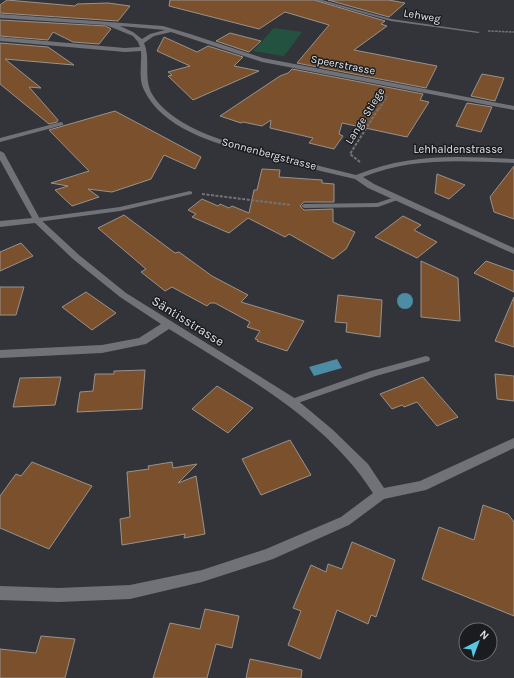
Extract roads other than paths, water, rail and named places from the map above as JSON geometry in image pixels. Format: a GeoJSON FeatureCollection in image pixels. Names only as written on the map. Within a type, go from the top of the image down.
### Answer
{"type":"FeatureCollection","features":[{"type":"Feature","properties":{"kind":"street"},"geometry":{"type":"LineString","coordinates":[[0,16],[107,24],[137,36],[142,42]]}},
{"type":"Feature","properties":{"kind":"street","name":"Speerstrasse"},"geometry":{"type":"LineString","coordinates":[[107,24],[157,27],[189,36],[235,53],[262,60],[514,108]]}},
{"type":"Feature","properties":{"kind":"street","name":"Speerstrasse"},"geometry":{"type":"LineString","coordinates":[[142,42],[152,35],[170,31]]}},
{"type":"Feature","properties":{"kind":"street"},"geometry":{"type":"LineString","coordinates":[[0,39],[125,50],[143,50]]}},
{"type":"Feature","properties":{"kind":"street","name":"Sonnenbergstrasse"},"geometry":{"type":"LineString","coordinates":[[142,42],[144,80],[148,93],[163,109],[178,121],[228,145],[357,178],[514,251]]}},
{"type":"Feature","properties":{"kind":"street","name":"Säntisstrasse"},"geometry":{"type":"LineString","coordinates":[[0,153],[37,220],[76,257],[123,295],[292,402],[329,433],[359,463],[382,494]]}},
{"type":"Feature","properties":{"kind":"street","name":"Lehhaldenstrasse"},"geometry":{"type":"LineString","coordinates":[[357,178],[371,170],[409,160],[445,158],[514,161]]}},
{"type":"Feature","properties":{"kind":"street"},"geometry":{"type":"LineString","coordinates":[[0,224],[37,220]]}},
{"type":"Feature","properties":{"kind":"street"},"geometry":{"type":"LineString","coordinates":[[0,354],[102,350],[142,340],[167,324]]}},
{"type":"Feature","properties":{"kind":"street"},"geometry":{"type":"LineString","coordinates":[[0,593],[59,595],[130,592],[202,576],[268,555],[345,521],[382,494],[422,486],[514,443]]}},
{"type":"Feature","properties":{"kind":"lane","name":"Lehweg"},"geometry":{"type":"LineString","coordinates":[[317,0],[392,20],[478,32]]}},
{"type":"Feature","properties":{"kind":"lane"},"geometry":{"type":"LineString","coordinates":[[0,140],[61,124]]}},
{"type":"Feature","properties":{"kind":"lane"},"geometry":{"type":"LineString","coordinates":[[37,220],[120,209],[190,193]]}},
{"type":"Feature","properties":{"kind":"lane"},"geometry":{"type":"LineString","coordinates":[[304,206],[378,205],[398,198]]}},
{"type":"Feature","properties":{"kind":"lane"},"geometry":{"type":"LineString","coordinates":[[292,402],[374,373],[426,359]]}},
{"type":"Feature","properties":{"kind":"water"},"geometry":{"type":"Polygon","coordinates":[[[405,293],[412,298],[413,301],[408,308],[405,309],[398,304],[397,301],[402,294],[405,293]]]}},
{"type":"Feature","properties":{"kind":"water"},"geometry":{"type":"Polygon","coordinates":[[[337,359],[342,368],[314,376],[309,367],[337,359]]]}}]}
